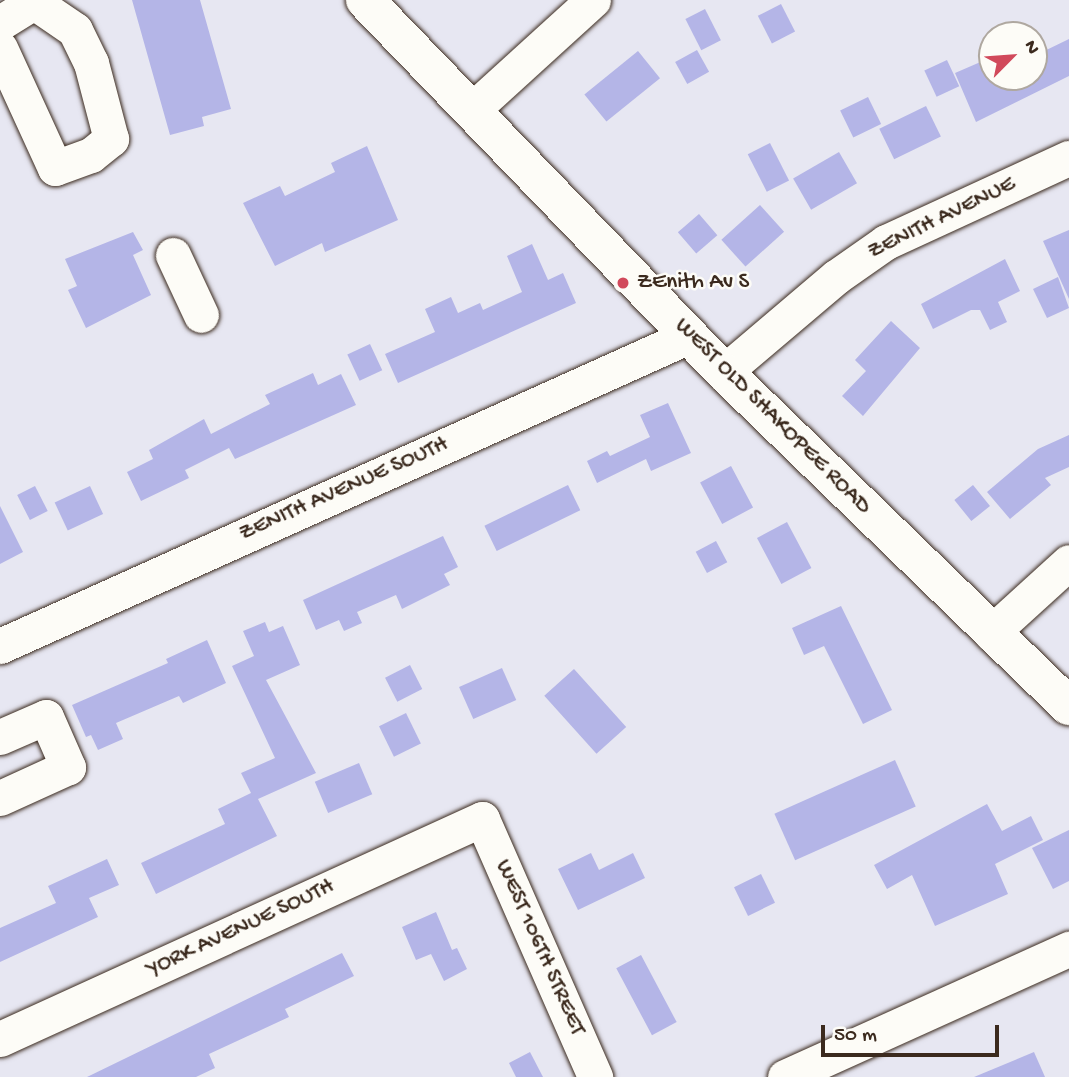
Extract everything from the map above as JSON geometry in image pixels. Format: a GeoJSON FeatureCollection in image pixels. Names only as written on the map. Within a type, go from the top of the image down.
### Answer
{"type":"FeatureCollection","features":[{"type":"Feature","properties":{"kind":"main road","name":"WEST OLD SHAKOPEE ROAD"},"geometry":{"type":"LineString","coordinates":[[365,0],[724,372],[1069,706]]}},
{"type":"Feature","properties":{"kind":"street"},"geometry":{"type":"LineString","coordinates":[[471,111],[593,0]]}},
{"type":"Feature","properties":{"kind":"street"},"geometry":{"type":"LineString","coordinates":[[0,23],[32,1],[75,30],[91,63],[111,139],[91,155],[55,168],[0,48]]}},
{"type":"Feature","properties":{"kind":"street","name":"ZENITH AVENUE"},"geometry":{"type":"LineString","coordinates":[[724,372],[836,277],[886,242],[1069,158]]}},
{"type":"Feature","properties":{"kind":"street"},"geometry":{"type":"LineString","coordinates":[[173,256],[201,315]]}},
{"type":"Feature","properties":{"kind":"street","name":"ZENITH AVENUE SOUTH"},"geometry":{"type":"LineString","coordinates":[[0,646],[689,336]]}},
{"type":"Feature","properties":{"kind":"street"},"geometry":{"type":"LineString","coordinates":[[991,633],[1069,562]]}},
{"type":"Feature","properties":{"kind":"street"},"geometry":{"type":"LineString","coordinates":[[0,737],[46,717],[68,766],[0,798]]}},
{"type":"Feature","properties":{"kind":"street","name":"YORK AVENUE SOUTH"},"geometry":{"type":"LineString","coordinates":[[0,1039],[482,819]]}},
{"type":"Feature","properties":{"kind":"street","name":"WEST 106TH STREET"},"geometry":{"type":"LineString","coordinates":[[482,819],[595,1077]]}},
{"type":"Feature","properties":{"kind":"street"},"geometry":{"type":"LineString","coordinates":[[798,1074],[1069,949]]}},
{"type":"Feature","properties":{"kind":"building"},"geometry":{"type":"Polygon","coordinates":[[[132,0],[200,0],[231,109],[202,117],[204,126],[170,135],[132,0]]]}},
{"type":"Feature","properties":{"kind":"building"},"geometry":{"type":"Polygon","coordinates":[[[781,4],[795,32],[772,43],[758,16],[781,4]]]}},
{"type":"Feature","properties":{"kind":"building"},"geometry":{"type":"Polygon","coordinates":[[[705,9],[721,40],[701,50],[685,19],[705,9]]]}},
{"type":"Feature","properties":{"kind":"building"},"geometry":{"type":"Polygon","coordinates":[[[1069,39],[1069,76],[1048,86],[1048,49],[1069,39]]]}},
{"type":"Feature","properties":{"kind":"building"},"geometry":{"type":"Polygon","coordinates":[[[697,50],[709,72],[687,84],[675,62],[697,50]]]}},
{"type":"Feature","properties":{"kind":"building"},"geometry":{"type":"Polygon","coordinates":[[[638,51],[660,78],[606,122],[584,94],[638,51]]]}},
{"type":"Feature","properties":{"kind":"building"},"geometry":{"type":"Polygon","coordinates":[[[947,60],[959,86],[937,97],[924,71],[947,60]]]}},
{"type":"Feature","properties":{"kind":"building"},"geometry":{"type":"Polygon","coordinates":[[[978,63],[978,91],[1039,91],[976,122],[955,73],[978,63]]]}},
{"type":"Feature","properties":{"kind":"building"},"geometry":{"type":"Polygon","coordinates":[[[868,97],[881,124],[853,138],[840,111],[868,97]]]}},
{"type":"Feature","properties":{"kind":"building"},"geometry":{"type":"Polygon","coordinates":[[[926,106],[941,137],[894,159],[879,129],[926,106]]]}},
{"type":"Feature","properties":{"kind":"building"},"geometry":{"type":"Polygon","coordinates":[[[770,143],[789,180],[767,192],[748,154],[770,143]]]}},
{"type":"Feature","properties":{"kind":"building"},"geometry":{"type":"Polygon","coordinates":[[[367,146],[398,220],[325,252],[322,243],[275,266],[243,203],[280,186],[285,196],[335,172],[331,163],[367,146]]]}},
{"type":"Feature","properties":{"kind":"building"},"geometry":{"type":"Polygon","coordinates":[[[839,152],[857,183],[811,210],[793,178],[839,152]]]}},
{"type":"Feature","properties":{"kind":"building"},"geometry":{"type":"Polygon","coordinates":[[[760,205],[784,232],[745,267],[721,240],[760,205]]]}},
{"type":"Feature","properties":{"kind":"building"},"geometry":{"type":"Polygon","coordinates":[[[699,214],[717,235],[696,254],[678,232],[699,214]]]}},
{"type":"Feature","properties":{"kind":"building"},"geometry":{"type":"Polygon","coordinates":[[[1069,230],[1069,299],[1043,241],[1069,230]]]}},
{"type":"Feature","properties":{"kind":"building"},"geometry":{"type":"Polygon","coordinates":[[[133,232],[143,250],[133,255],[151,295],[86,328],[68,290],[77,286],[65,259],[133,232]]]}},
{"type":"Feature","properties":{"kind":"building"},"geometry":{"type":"Polygon","coordinates":[[[532,244],[548,280],[563,273],[576,303],[398,383],[385,354],[435,332],[425,309],[451,297],[458,313],[480,303],[483,310],[522,292],[507,256],[532,244]]]}},
{"type":"Feature","properties":{"kind":"building"},"geometry":{"type":"Polygon","coordinates":[[[1005,259],[1020,291],[998,302],[1007,322],[990,330],[980,310],[971,310],[933,329],[921,304],[1005,259]]]}},
{"type":"Feature","properties":{"kind":"building"},"geometry":{"type":"Polygon","coordinates":[[[1058,277],[1069,308],[1047,318],[1033,289],[1058,277]]]}},
{"type":"Feature","properties":{"kind":"building"},"geometry":{"type":"Polygon","coordinates":[[[891,321],[920,348],[863,416],[842,396],[866,371],[855,360],[891,321]]]}},
{"type":"Feature","properties":{"kind":"building"},"geometry":{"type":"Polygon","coordinates":[[[370,344],[382,370],[360,381],[347,355],[370,344]]]}},
{"type":"Feature","properties":{"kind":"building"},"geometry":{"type":"Polygon","coordinates":[[[313,373],[318,385],[341,374],[356,405],[235,459],[229,448],[185,470],[189,478],[141,501],[127,472],[153,459],[149,450],[204,419],[211,434],[270,404],[265,395],[313,373]]]}},
{"type":"Feature","properties":{"kind":"building"},"geometry":{"type":"Polygon","coordinates":[[[668,403],[691,453],[651,471],[646,459],[597,483],[587,461],[607,451],[610,456],[650,437],[640,415],[668,403]]]}},
{"type":"Feature","properties":{"kind":"building"},"geometry":{"type":"Polygon","coordinates":[[[1069,435],[1069,467],[1045,478],[1051,485],[1010,519],[987,492],[1038,449],[1069,435]]]}},
{"type":"Feature","properties":{"kind":"building"},"geometry":{"type":"Polygon","coordinates":[[[731,466],[753,507],[722,524],[700,482],[731,466]]]}},
{"type":"Feature","properties":{"kind":"building"},"geometry":{"type":"Polygon","coordinates":[[[568,485],[580,510],[497,551],[484,526],[568,485]]]}},
{"type":"Feature","properties":{"kind":"building"},"geometry":{"type":"Polygon","coordinates":[[[973,485],[990,506],[971,521],[954,500],[973,485]]]}},
{"type":"Feature","properties":{"kind":"building"},"geometry":{"type":"Polygon","coordinates":[[[35,486],[48,511],[30,520],[17,495],[35,486]]]}},
{"type":"Feature","properties":{"kind":"building"},"geometry":{"type":"Polygon","coordinates":[[[90,486],[103,514],[68,531],[55,502],[90,486]]]}},
{"type":"Feature","properties":{"kind":"building"},"geometry":{"type":"Polygon","coordinates":[[[0,506],[23,552],[0,564],[0,506]]]}},
{"type":"Feature","properties":{"kind":"building"},"geometry":{"type":"Polygon","coordinates":[[[787,522],[811,568],[781,584],[757,538],[787,522]]]}},
{"type":"Feature","properties":{"kind":"building"},"geometry":{"type":"Polygon","coordinates":[[[443,536],[458,567],[444,574],[450,585],[402,609],[396,595],[357,612],[362,623],[344,631],[339,620],[316,630],[303,600],[443,536]]]}},
{"type":"Feature","properties":{"kind":"building"},"geometry":{"type":"Polygon","coordinates":[[[716,541],[727,562],[707,573],[696,552],[716,541]]]}},
{"type":"Feature","properties":{"kind":"building"},"geometry":{"type":"Polygon","coordinates":[[[841,606],[892,710],[863,724],[824,646],[804,655],[792,628],[841,606]]]}},
{"type":"Feature","properties":{"kind":"building"},"geometry":{"type":"Polygon","coordinates":[[[265,622],[269,632],[283,626],[300,665],[266,680],[316,773],[258,799],[277,836],[156,894],[141,863],[225,824],[218,809],[251,793],[241,773],[275,758],[232,666],[254,656],[243,631],[265,622]]]}},
{"type":"Feature","properties":{"kind":"building"},"geometry":{"type":"Polygon","coordinates":[[[207,640],[226,683],[183,703],[179,696],[116,723],[123,739],[98,750],[91,735],[86,737],[72,705],[168,663],[166,659],[207,640]]]}},
{"type":"Feature","properties":{"kind":"building"},"geometry":{"type":"Polygon","coordinates":[[[410,665],[422,689],[397,702],[385,678],[410,665]]]}},
{"type":"Feature","properties":{"kind":"building"},"geometry":{"type":"Polygon","coordinates":[[[502,668],[516,700],[473,719],[459,687],[502,668]]]}},
{"type":"Feature","properties":{"kind":"building"},"geometry":{"type":"Polygon","coordinates":[[[574,669],[626,727],[596,754],[544,696],[574,669]]]}},
{"type":"Feature","properties":{"kind":"building"},"geometry":{"type":"Polygon","coordinates":[[[406,713],[421,744],[394,757],[379,726],[406,713]]]}},
{"type":"Feature","properties":{"kind":"building"},"geometry":{"type":"Polygon","coordinates":[[[895,760],[916,807],[795,860],[774,814],[895,760]]]}},
{"type":"Feature","properties":{"kind":"building"},"geometry":{"type":"Polygon","coordinates":[[[359,763],[372,794],[328,813],[315,782],[359,763]]]}},
{"type":"Feature","properties":{"kind":"building"},"geometry":{"type":"Polygon","coordinates":[[[987,804],[1002,831],[1031,816],[1043,840],[995,864],[1008,894],[935,926],[912,875],[887,889],[874,865],[987,804]]]}},
{"type":"Feature","properties":{"kind":"building"},"geometry":{"type":"Polygon","coordinates":[[[1069,830],[1069,881],[1053,889],[1032,848],[1069,830]]]}},
{"type":"Feature","properties":{"kind":"building"},"geometry":{"type":"Polygon","coordinates":[[[591,853],[599,870],[633,853],[645,878],[578,910],[558,869],[591,853]]]}},
{"type":"Feature","properties":{"kind":"building"},"geometry":{"type":"Polygon","coordinates":[[[107,859],[119,885],[89,898],[98,917],[0,962],[0,928],[56,903],[48,886],[107,859]]]}},
{"type":"Feature","properties":{"kind":"building"},"geometry":{"type":"Polygon","coordinates":[[[761,874],[775,903],[748,916],[734,887],[761,874]]]}},
{"type":"Feature","properties":{"kind":"building"},"geometry":{"type":"Polygon","coordinates":[[[436,912],[452,950],[457,948],[467,969],[444,981],[431,954],[416,960],[402,927],[436,912]]]}},
{"type":"Feature","properties":{"kind":"building"},"geometry":{"type":"Polygon","coordinates":[[[342,953],[354,976],[285,1009],[289,1017],[209,1054],[215,1068],[196,1077],[87,1077],[342,953]]]}},
{"type":"Feature","properties":{"kind":"building"},"geometry":{"type":"Polygon","coordinates":[[[641,955],[677,1022],[652,1035],[616,968],[641,955]]]}},
{"type":"Feature","properties":{"kind":"building"},"geometry":{"type":"Polygon","coordinates":[[[530,1052],[543,1077],[516,1077],[509,1063],[530,1052]]]}},
{"type":"Feature","properties":{"kind":"building"},"geometry":{"type":"Polygon","coordinates":[[[1034,1052],[1045,1077],[974,1077],[1034,1052]]]}},
{"type":"Feature","properties":{"kind":"place","name":"ZEnith Av S"},"geometry":{"type":"Point","coordinates":[623,283]}}]}
